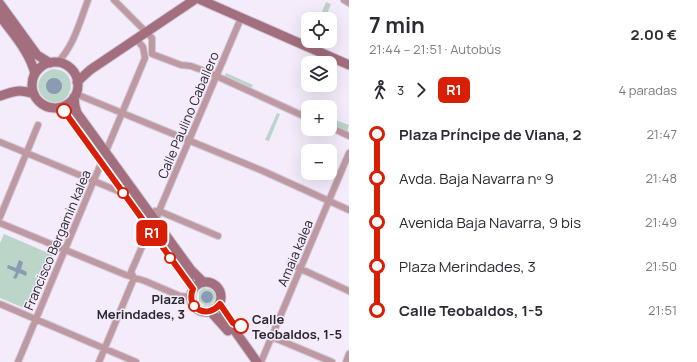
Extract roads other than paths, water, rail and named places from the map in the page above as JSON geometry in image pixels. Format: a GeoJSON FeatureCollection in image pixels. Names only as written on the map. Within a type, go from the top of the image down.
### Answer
{"type":"FeatureCollection","features":[{"type":"Feature","properties":{"kind":"main road"},"geometry":{"type":"LineString","coordinates":[[77,82],[89,70],[194,0]]}},
{"type":"Feature","properties":{"kind":"main road"},"geometry":{"type":"LineString","coordinates":[[201,0],[349,65]]}},
{"type":"Feature","properties":{"kind":"main road"},"geometry":{"type":"LineString","coordinates":[[0,4],[37,55],[54,63],[65,65],[75,75],[77,82],[75,96],[77,113],[130,196],[193,272],[204,282]]}},
{"type":"Feature","properties":{"kind":"main road"},"geometry":{"type":"LineString","coordinates":[[0,16],[33,64],[34,94],[40,103],[50,108],[61,107],[71,102],[75,96]]}},
{"type":"Feature","properties":{"kind":"main road"},"geometry":{"type":"LineString","coordinates":[[16,91],[34,78],[44,65],[54,63]]}},
{"type":"Feature","properties":{"kind":"main road"},"geometry":{"type":"LineString","coordinates":[[0,96],[24,90],[34,94]]}},
{"type":"Feature","properties":{"kind":"main road"},"geometry":{"type":"LineString","coordinates":[[61,107],[75,119],[148,211],[154,224],[186,274],[192,293],[194,306],[202,311],[210,311],[214,310],[220,304]]}},
{"type":"Feature","properties":{"kind":"main road"},"geometry":{"type":"LineString","coordinates":[[192,293],[196,286],[204,282],[213,283],[220,289],[220,304],[225,318],[257,362]]}},
{"type":"Feature","properties":{"kind":"main road"},"geometry":{"type":"LineString","coordinates":[[210,311],[223,324],[250,362]]}},
{"type":"Feature","properties":{"kind":"street"},"geometry":{"type":"LineString","coordinates":[[54,63],[69,47],[88,0]]}},
{"type":"Feature","properties":{"kind":"street"},"geometry":{"type":"LineString","coordinates":[[114,0],[152,38],[152,54],[181,65],[191,66],[216,76],[301,115]]}},
{"type":"Feature","properties":{"kind":"street"},"geometry":{"type":"LineString","coordinates":[[344,0],[349,3]]}},
{"type":"Feature","properties":{"kind":"street","name":"Calle Paulino Caballero"},"geometry":{"type":"LineString","coordinates":[[99,362],[134,278],[131,272],[154,224],[241,18]]}},
{"type":"Feature","properties":{"kind":"street","name":"Francisco Bergamin kalea"},"geometry":{"type":"LineString","coordinates":[[18,362],[145,58],[143,47],[136,39]]}},
{"type":"Feature","properties":{"kind":"street"},"geometry":{"type":"LineString","coordinates":[[75,96],[121,113],[246,164],[349,210]]}},
{"type":"Feature","properties":{"kind":"street"},"geometry":{"type":"LineString","coordinates":[[0,217],[38,125]]}},
{"type":"Feature","properties":{"kind":"street"},"geometry":{"type":"LineString","coordinates":[[337,130],[349,136]]}},
{"type":"Feature","properties":{"kind":"street"},"geometry":{"type":"LineString","coordinates":[[0,142],[130,196]]}},
{"type":"Feature","properties":{"kind":"street","name":"Amaia kalea"},"geometry":{"type":"LineString","coordinates":[[261,362],[349,153]]}},
{"type":"Feature","properties":{"kind":"street"},"geometry":{"type":"LineString","coordinates":[[148,211],[159,211],[218,236]]}},
{"type":"Feature","properties":{"kind":"street"},"geometry":{"type":"LineString","coordinates":[[0,223],[180,296],[192,293]]}},
{"type":"Feature","properties":{"kind":"street"},"geometry":{"type":"LineString","coordinates":[[290,264],[349,290]]}},
{"type":"Feature","properties":{"kind":"street"},"geometry":{"type":"LineString","coordinates":[[0,304],[136,362]]}},
{"type":"Feature","properties":{"kind":"street"},"geometry":{"type":"LineString","coordinates":[[272,337],[332,362]]}},
{"type":"Feature","properties":{"kind":"street"},"geometry":{"type":"LineString","coordinates":[[346,362],[349,354]]}},
{"type":"Feature","properties":{"kind":"water"},"geometry":{"type":"Polygon","coordinates":[[[54,78],[60,80],[62,86],[60,92],[54,94],[48,92],[46,86],[48,80],[54,78]]]}},
{"type":"Feature","properties":{"kind":"water"},"geometry":{"type":"Polygon","coordinates":[[[19,260],[23,262],[21,269],[27,272],[26,276],[19,273],[16,279],[13,278],[16,272],[7,268],[8,265],[16,268],[19,260]]]}},
{"type":"Feature","properties":{"kind":"water"},"geometry":{"type":"Polygon","coordinates":[[[205,291],[209,291],[213,297],[209,303],[205,303],[201,299],[201,295],[205,291]]]}},
{"type":"Feature","properties":{"kind":"place","name":"Plaza Merindades, 3"},"geometry":{"type":"Point","coordinates":[194,306]}},
{"type":"Feature","properties":{"kind":"place","name":"Calle Teobaldos, 1-5"},"geometry":{"type":"Point","coordinates":[241,326]}}]}
